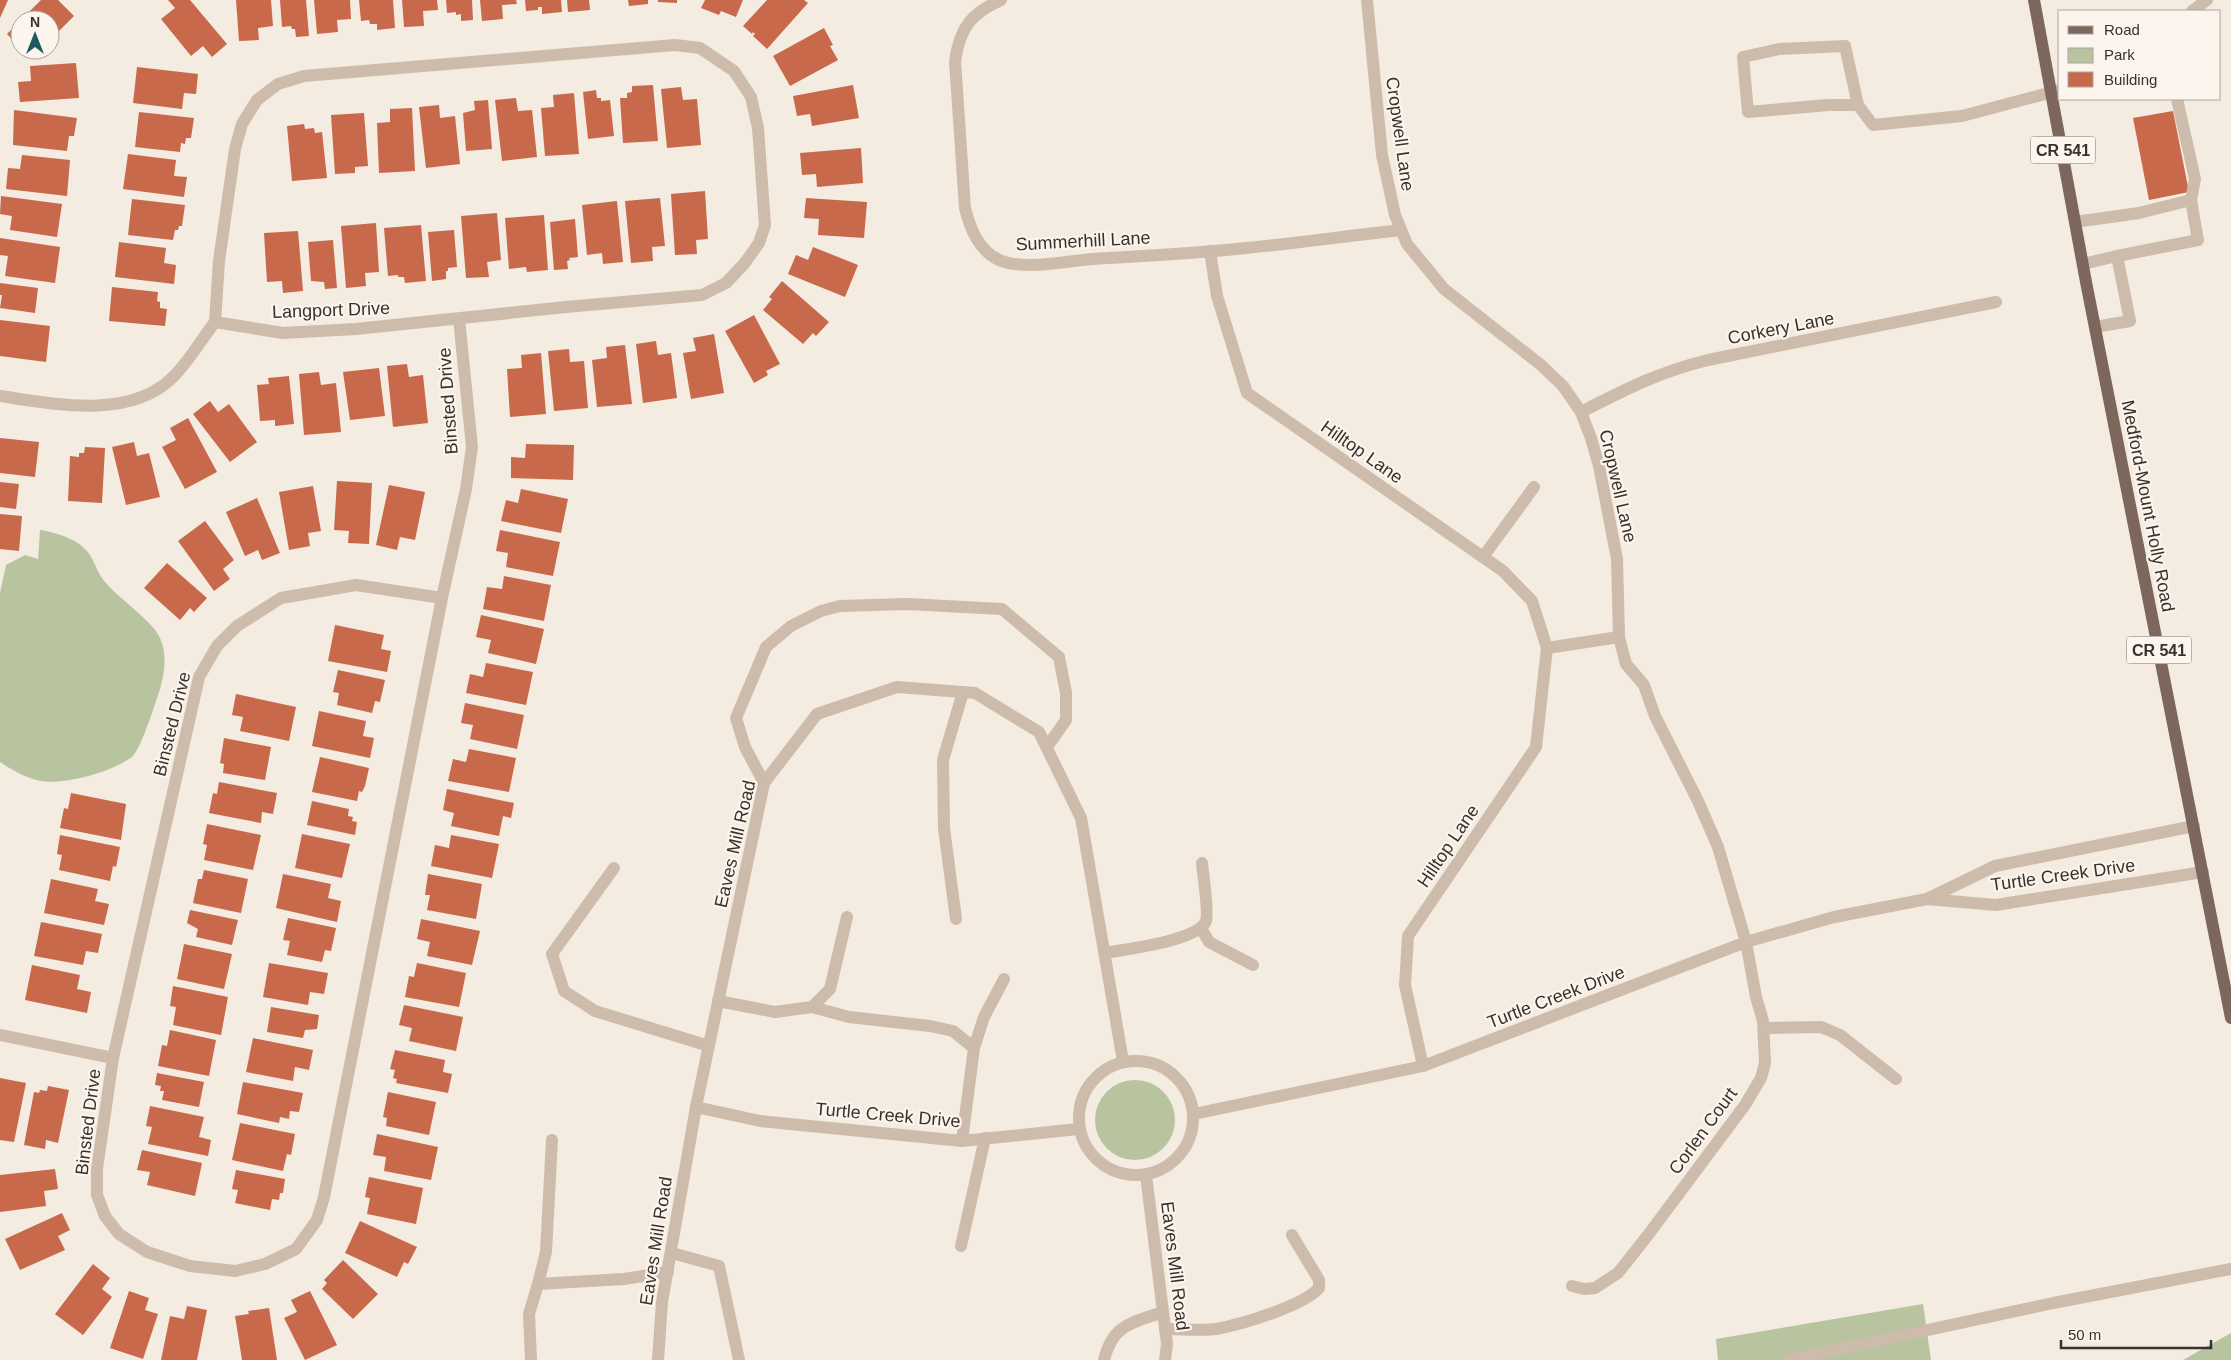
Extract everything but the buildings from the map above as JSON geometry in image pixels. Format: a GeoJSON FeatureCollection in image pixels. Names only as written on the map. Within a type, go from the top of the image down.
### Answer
{"type":"FeatureCollection","features":[{"type":"Feature","properties":{"kind":"main road","name":"Medford-Mount Holly Road"},"geometry":{"type":"LineString","coordinates":[[2034,0],[2056,92],[2075,222],[2231,1018]]}},
{"type":"Feature","properties":{"kind":"street","name":"Summerhill Lane"},"geometry":{"type":"LineString","coordinates":[[1001,0],[975,14],[964,28],[958,44],[955,61],[965,208],[975,238],[998,259],[1025,265],[1238,249],[1402,230]]}},
{"type":"Feature","properties":{"kind":"street","name":"Cropwell Lane"},"geometry":{"type":"LineString","coordinates":[[1367,0],[1382,155],[1389,192],[1407,244],[1423,266],[1444,288],[1541,365],[1563,386],[1581,412],[1592,438],[1599,466],[1617,559],[1619,637],[1626,664],[1644,685],[1655,716],[1710,828],[1726,872],[1746,942]]}},
{"type":"Feature","properties":{"kind":"street"},"geometry":{"type":"LineString","coordinates":[[2193,10],[2207,0]]}},
{"type":"Feature","properties":{"kind":"street","name":"Langport Drive"},"geometry":{"type":"LineString","coordinates":[[675,45],[700,48],[734,71],[751,98],[758,128],[765,224],[759,242],[744,264],[726,283],[702,295],[356,329],[283,333],[215,322],[220,261],[235,149],[242,124],[258,100],[278,84],[304,76],[675,45]]}},
{"type":"Feature","properties":{"kind":"street"},"geometry":{"type":"LineString","coordinates":[[1858,105],[1828,105],[1748,112],[1743,57],[1779,50],[1845,46],[1858,105],[1873,125],[1962,116],[2056,92]]}},
{"type":"Feature","properties":{"kind":"street"},"geometry":{"type":"LineString","coordinates":[[2083,264],[2198,240],[2191,200],[2195,178],[2177,100]]}},
{"type":"Feature","properties":{"kind":"street"},"geometry":{"type":"LineString","coordinates":[[2075,222],[2139,213],[2191,200]]}},
{"type":"Feature","properties":{"kind":"street","name":"Hilltop Lane"},"geometry":{"type":"LineString","coordinates":[[1210,250],[1217,296],[1247,393],[1503,571],[1532,601],[1547,648],[1536,747],[1408,936],[1404,985],[1423,1066]]}},
{"type":"Feature","properties":{"kind":"street"},"geometry":{"type":"LineString","coordinates":[[2095,326],[2130,320],[2117,256]]}},
{"type":"Feature","properties":{"kind":"street","name":"Corkery Lane"},"geometry":{"type":"LineString","coordinates":[[1581,412],[1642,381],[1672,369],[1708,360],[1996,302]]}},
{"type":"Feature","properties":{"kind":"street","name":"Binsted Drive"},"geometry":{"type":"LineString","coordinates":[[442,598],[356,585],[280,598],[237,626],[217,646],[199,677],[113,1058],[97,1169],[98,1195],[105,1216],[119,1234],[147,1252],[190,1266],[235,1271],[265,1264],[296,1248],[317,1220],[324,1197],[442,598],[466,489],[472,447],[459,319]]}},
{"type":"Feature","properties":{"kind":"street"},"geometry":{"type":"LineString","coordinates":[[0,396],[86,406],[121,404],[156,391],[173,377],[215,322]]}},
{"type":"Feature","properties":{"kind":"street"},"geometry":{"type":"LineString","coordinates":[[1483,557],[1534,487]]}},
{"type":"Feature","properties":{"kind":"street"},"geometry":{"type":"LineString","coordinates":[[764,783],[745,747],[736,718],[766,647],[791,626],[821,611],[840,606],[907,604],[1002,609],[1059,657],[1066,693],[1066,720],[1046,747]]}},
{"type":"Feature","properties":{"kind":"street"},"geometry":{"type":"LineString","coordinates":[[1547,648],[1619,637]]}},
{"type":"Feature","properties":{"kind":"street","name":"Eaves Mill Road"},"geometry":{"type":"LineString","coordinates":[[658,1360],[662,1302],[696,1107],[764,783],[817,714],[897,687],[963,692],[975,693],[1039,732],[1081,818],[1123,1061]]}},
{"type":"Feature","properties":{"kind":"street"},"geometry":{"type":"LineString","coordinates":[[956,919],[944,828],[943,760],[963,692]]}},
{"type":"Feature","properties":{"kind":"street","name":"Turtle Creek Drive"},"geometry":{"type":"LineString","coordinates":[[1194,1114],[1423,1066],[1746,942],[1834,917],[1927,899],[1995,866],[2194,826]]}},
{"type":"Feature","properties":{"kind":"street"},"geometry":{"type":"LineString","coordinates":[[1105,953],[1186,936],[1201,928],[1206,920],[1202,863]]}},
{"type":"Feature","properties":{"kind":"street"},"geometry":{"type":"LineString","coordinates":[[614,868],[552,954],[564,991],[595,1011],[709,1046]]}},
{"type":"Feature","properties":{"kind":"street","name":"Turtle Creek Drive"},"geometry":{"type":"LineString","coordinates":[[1927,899],[1996,905],[2203,872]]}},
{"type":"Feature","properties":{"kind":"street"},"geometry":{"type":"LineString","coordinates":[[812,1007],[830,989],[847,917]]}},
{"type":"Feature","properties":{"kind":"street"},"geometry":{"type":"LineString","coordinates":[[1201,928],[1209,942],[1253,965]]}},
{"type":"Feature","properties":{"kind":"street","name":"Corlen Court"},"geometry":{"type":"LineString","coordinates":[[1572,1286],[1584,1289],[1595,1288],[1607,1282],[1628,1262],[1754,1091],[1761,1078],[1764,1063],[1764,1028],[1746,942]]}},
{"type":"Feature","properties":{"kind":"street"},"geometry":{"type":"LineString","coordinates":[[962,1141],[974,1048],[984,1017],[1004,979]]}},
{"type":"Feature","properties":{"kind":"street"},"geometry":{"type":"LineString","coordinates":[[718,1001],[775,1012],[812,1007],[849,1017],[930,1026],[953,1032],[974,1048]]}},
{"type":"Feature","properties":{"kind":"street"},"geometry":{"type":"LineString","coordinates":[[1764,1028],[1821,1027],[1840,1036],[1896,1080]]}},
{"type":"Feature","properties":{"kind":"street"},"geometry":{"type":"LineString","coordinates":[[0,1035],[113,1058]]}},
{"type":"Feature","properties":{"kind":"street"},"geometry":{"type":"LineString","coordinates":[[1123,1061],[1148,1061],[1171,1072],[1187,1090],[1194,1114],[1192,1135],[1182,1154],[1166,1168],[1146,1176],[1116,1173],[1091,1156],[1078,1129],[1079,1106],[1087,1086],[1103,1070],[1123,1061]]}},
{"type":"Feature","properties":{"kind":"street","name":"Turtle Creek Drive"},"geometry":{"type":"LineString","coordinates":[[696,1107],[760,1121],[962,1141],[1078,1129]]}},
{"type":"Feature","properties":{"kind":"street"},"geometry":{"type":"LineString","coordinates":[[961,1246],[986,1138]]}},
{"type":"Feature","properties":{"kind":"street"},"geometry":{"type":"LineString","coordinates":[[531,1360],[529,1314],[546,1252],[552,1140]]}},
{"type":"Feature","properties":{"kind":"street","name":"Eaves Mill Road"},"geometry":{"type":"LineString","coordinates":[[1146,1176],[1166,1329],[1165,1360]]}},
{"type":"Feature","properties":{"kind":"street"},"geometry":{"type":"LineString","coordinates":[[1166,1329],[1214,1329],[1272,1313],[1313,1294],[1318,1288],[1318,1280],[1292,1235]]}},
{"type":"Feature","properties":{"kind":"street"},"geometry":{"type":"LineString","coordinates":[[672,1253],[719,1266],[739,1360]]}},
{"type":"Feature","properties":{"kind":"street"},"geometry":{"type":"LineString","coordinates":[[1788,1360],[2053,1302],[2231,1269]]}},
{"type":"Feature","properties":{"kind":"street"},"geometry":{"type":"LineString","coordinates":[[538,1284],[624,1279],[668,1272]]}},
{"type":"Feature","properties":{"kind":"street"},"geometry":{"type":"LineString","coordinates":[[1104,1360],[1108,1344],[1125,1325],[1163,1312]]}},
{"type":"Feature","properties":{"kind":"green space"},"geometry":{"type":"Polygon","coordinates":[[[40,530],[68,538],[85,549],[105,582],[143,617],[156,632],[163,646],[165,662],[161,686],[146,731],[132,757],[101,772],[75,779],[51,782],[35,780],[0,762],[0,593],[6,565],[25,555],[38,559],[40,530]]]}},
{"type":"Feature","properties":{"kind":"green space"},"geometry":{"type":"Polygon","coordinates":[[[1135,1080],[1150,1083],[1163,1092],[1172,1105],[1175,1120],[1172,1135],[1163,1148],[1150,1157],[1135,1160],[1120,1157],[1107,1148],[1098,1135],[1095,1120],[1098,1105],[1107,1092],[1120,1083],[1135,1080]]]}},
{"type":"Feature","properties":{"kind":"green space"},"geometry":{"type":"Polygon","coordinates":[[[1923,1304],[1931,1360],[1718,1360],[1716,1339],[1923,1304]]]}},
{"type":"Feature","properties":{"kind":"green space"},"geometry":{"type":"Polygon","coordinates":[[[2231,1333],[2231,1360],[2183,1360],[2231,1333]]]}}]}
